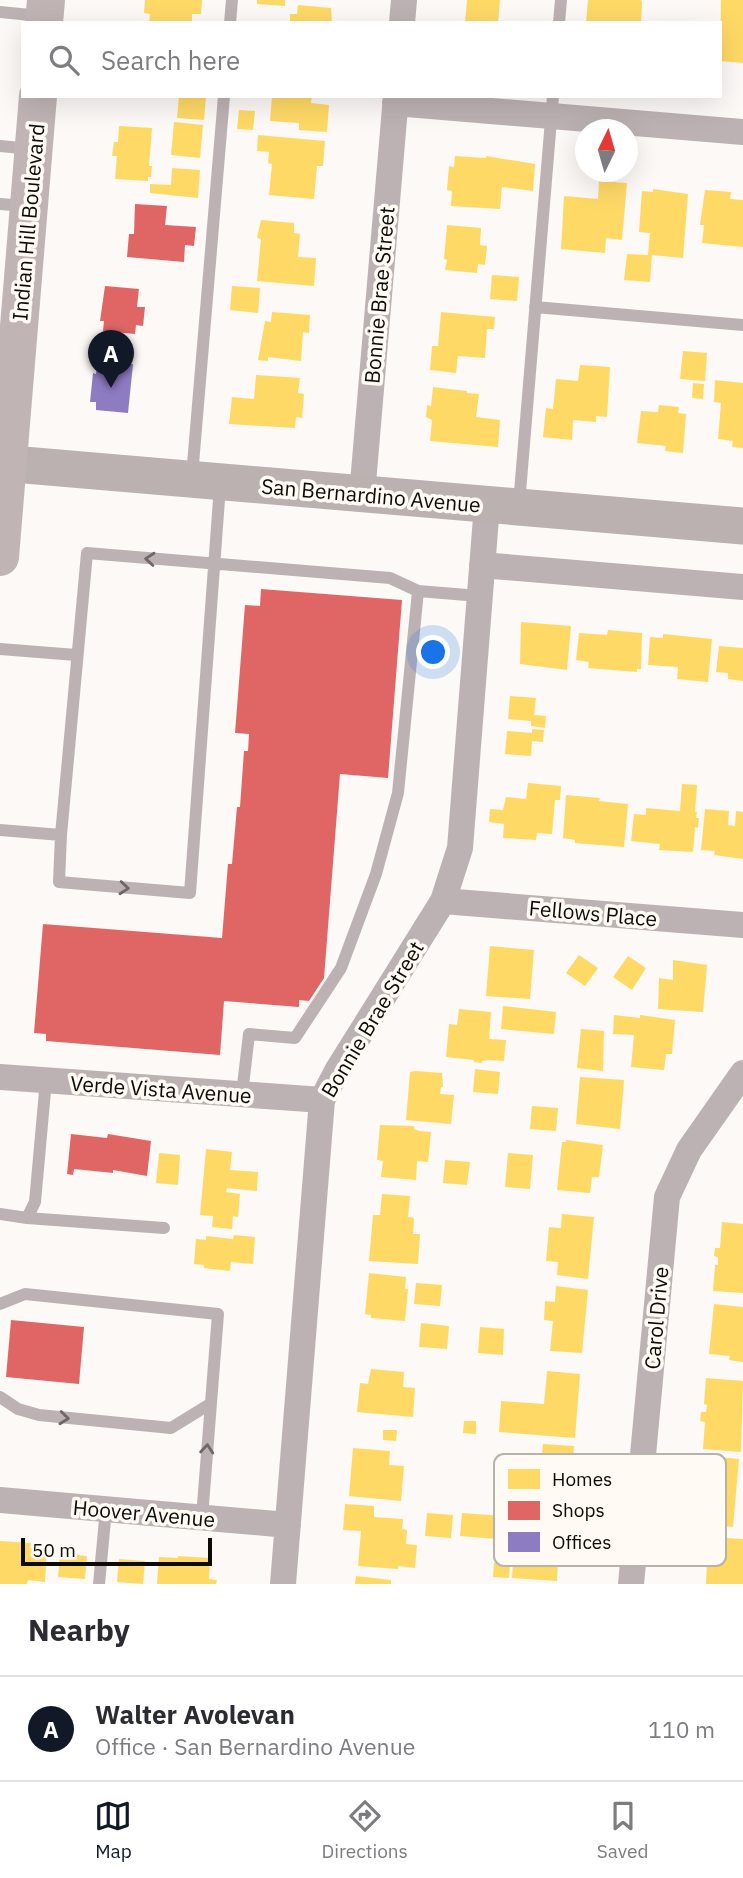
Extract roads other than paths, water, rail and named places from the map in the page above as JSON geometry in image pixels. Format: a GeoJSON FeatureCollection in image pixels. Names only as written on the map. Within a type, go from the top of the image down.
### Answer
{"type":"FeatureCollection","features":[{"type":"Feature","properties":{"kind":"main road","name":"Indian Hill Boulevard"},"geometry":{"type":"LineString","coordinates":[[0,557],[17,290],[17,148],[37,98]]}},
{"type":"Feature","properties":{"kind":"main road","name":"San Bernardino Avenue"},"geometry":{"type":"LineString","coordinates":[[4,463],[743,526]]}},
{"type":"Feature","properties":{"kind":"street"},"geometry":{"type":"LineString","coordinates":[[402,21],[404,0]]}},
{"type":"Feature","properties":{"kind":"street"},"geometry":{"type":"LineString","coordinates":[[396,99],[552,106],[743,132]]}},
{"type":"Feature","properties":{"kind":"street","name":"Bonnie Brae Street"},"geometry":{"type":"LineString","coordinates":[[362,495],[396,99]]}},
{"type":"Feature","properties":{"kind":"street","name":"Bonnie Brae Street"},"geometry":{"type":"LineString","coordinates":[[283,1584],[322,1100],[337,1071],[443,901],[460,848],[482,565],[503,506]]}},
{"type":"Feature","properties":{"kind":"street"},"geometry":{"type":"LineString","coordinates":[[482,565],[743,587]]}},
{"type":"Feature","properties":{"kind":"street","name":"Fellows Place"},"geometry":{"type":"LineString","coordinates":[[443,901],[743,925]]}},
{"type":"Feature","properties":{"kind":"street","name":"Carol Drive"},"geometry":{"type":"LineString","coordinates":[[643,1454],[667,1197],[690,1150],[743,1073]]}},
{"type":"Feature","properties":{"kind":"street","name":"Verde Vista Avenue"},"geometry":{"type":"LineString","coordinates":[[0,1077],[322,1100]]}},
{"type":"Feature","properties":{"kind":"street","name":"Hoover Avenue"},"geometry":{"type":"LineString","coordinates":[[0,1500],[288,1525]]}},
{"type":"Feature","properties":{"kind":"street","name":"Carol Drive"},"geometry":{"type":"LineString","coordinates":[[631,1584],[633,1566]]}},
{"type":"Feature","properties":{"kind":"lane"},"geometry":{"type":"LineString","coordinates":[[230,21],[232,0]]}},
{"type":"Feature","properties":{"kind":"lane"},"geometry":{"type":"LineString","coordinates":[[559,21],[561,0]]}},
{"type":"Feature","properties":{"kind":"lane"},"geometry":{"type":"LineString","coordinates":[[0,12],[45,13]]}},
{"type":"Feature","properties":{"kind":"lane"},"geometry":{"type":"LineString","coordinates":[[224,98],[206,481],[214,564],[190,893],[58,882],[87,553],[214,564],[390,579],[418,591],[480,596]]}},
{"type":"Feature","properties":{"kind":"lane"},"geometry":{"type":"LineString","coordinates":[[503,506],[535,307],[552,106]]}},
{"type":"Feature","properties":{"kind":"lane"},"geometry":{"type":"LineString","coordinates":[[535,307],[743,325]]}},
{"type":"Feature","properties":{"kind":"lane"},"geometry":{"type":"LineString","coordinates":[[242,1094],[249,1034],[295,1038],[341,968],[376,874],[398,793],[418,591]]}},
{"type":"Feature","properties":{"kind":"lane"},"geometry":{"type":"LineString","coordinates":[[0,649],[76,655]]}},
{"type":"Feature","properties":{"kind":"lane"},"geometry":{"type":"LineString","coordinates":[[0,830],[61,835]]}},
{"type":"Feature","properties":{"kind":"lane"},"geometry":{"type":"LineString","coordinates":[[27,1218],[35,1202],[47,1080]]}},
{"type":"Feature","properties":{"kind":"lane"},"geometry":{"type":"LineString","coordinates":[[0,1214],[164,1228]]}},
{"type":"Feature","properties":{"kind":"lane"},"geometry":{"type":"LineString","coordinates":[[0,1304],[25,1294],[218,1314],[202,1517]]}},
{"type":"Feature","properties":{"kind":"lane"},"geometry":{"type":"LineString","coordinates":[[0,1397],[18,1409],[39,1415],[171,1428],[210,1404]]}},
{"type":"Feature","properties":{"kind":"lane"},"geometry":{"type":"LineString","coordinates":[[99,1584],[106,1509]]}},
{"type":"Feature","properties":{"kind":"place","name":"Walter Avolevan"},"geometry":{"type":"Point","coordinates":[111,388]}}]}
